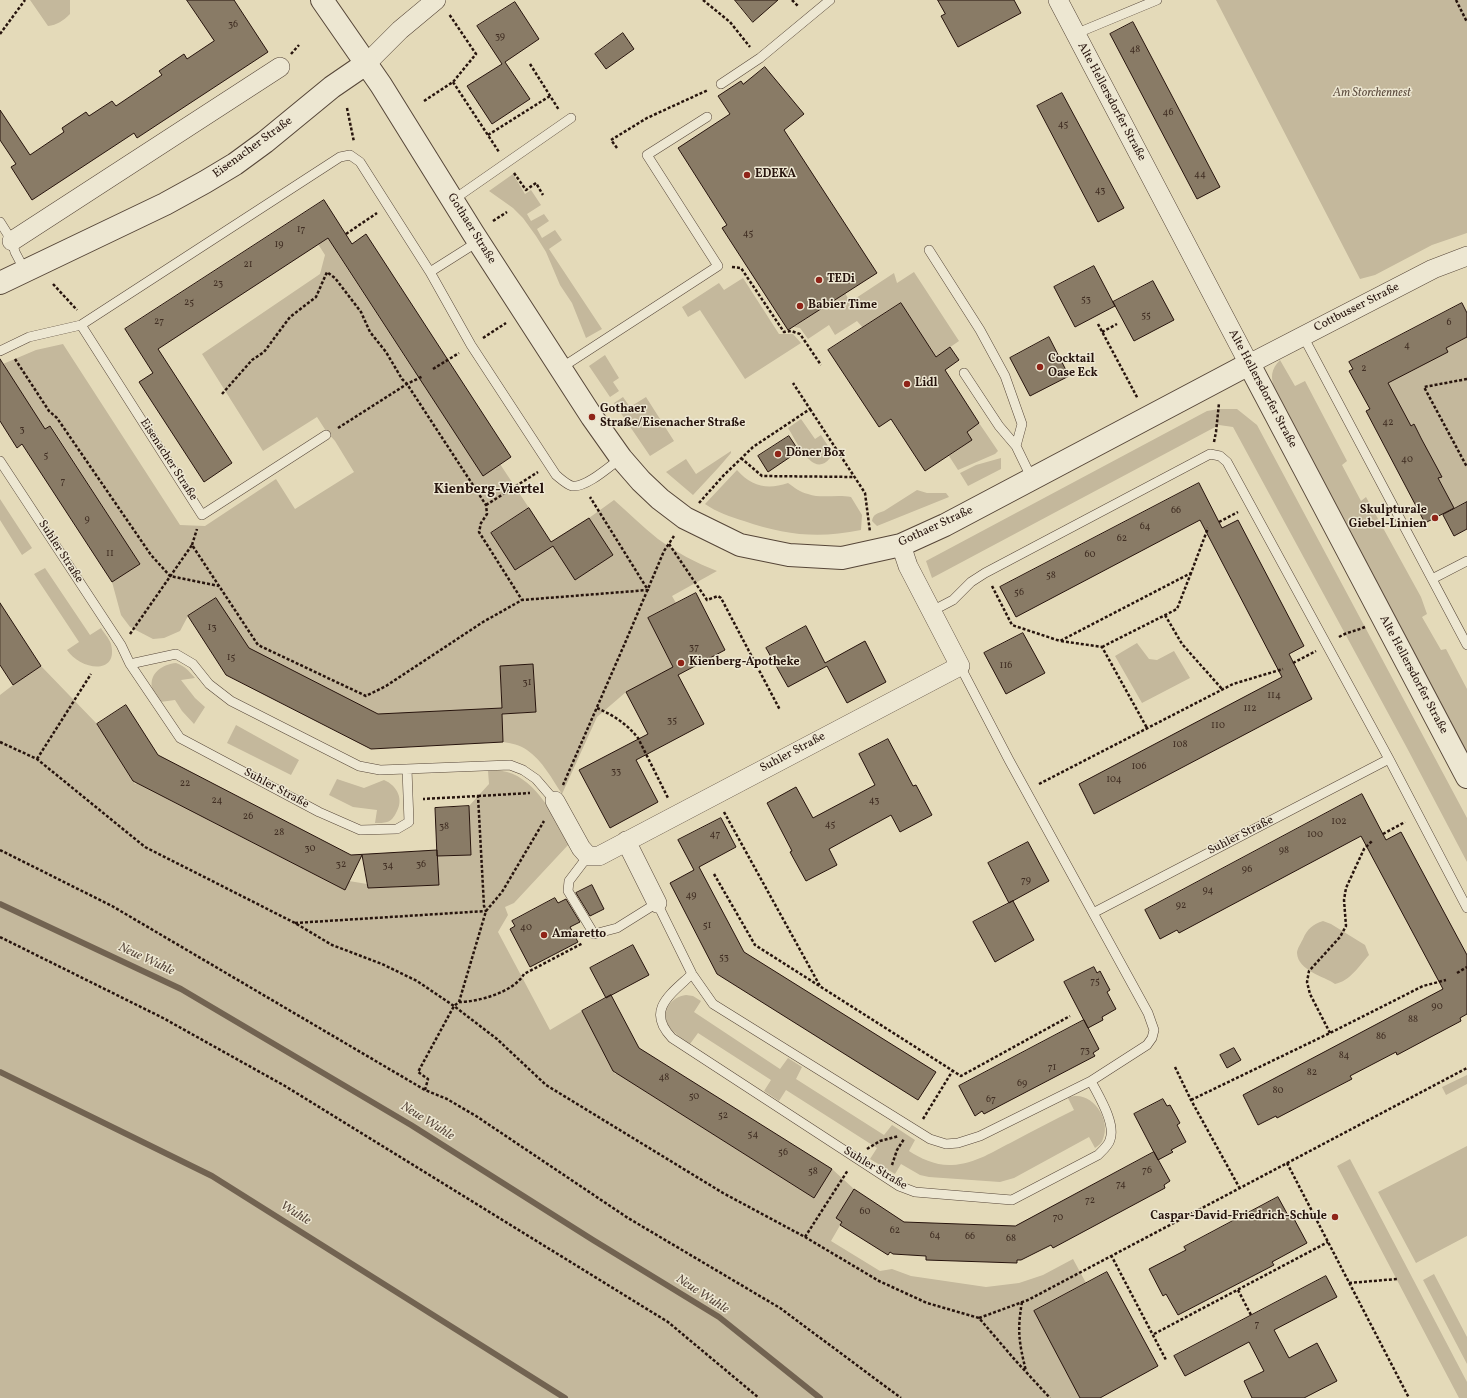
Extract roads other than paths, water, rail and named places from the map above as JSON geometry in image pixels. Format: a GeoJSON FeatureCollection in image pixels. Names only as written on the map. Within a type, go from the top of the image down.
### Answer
{"type":"FeatureCollection","features":[{"type":"Feature","properties":{"kind":"street","name":"Gothaer Straße"},"geometry":{"type":"LineString","coordinates":[[322,0],[367,63],[592,417],[621,458],[640,481],[660,499],[685,518],[740,545],[789,555],[842,558],[900,545],[945,525],[1249,364]]}},
{"type":"Feature","properties":{"kind":"street","name":"Alte Hellersdorfer Straße"},"geometry":{"type":"LineString","coordinates":[[1058,0],[1467,777]]}},
{"type":"Feature","properties":{"kind":"street","name":"Eisenacher Straße"},"geometry":{"type":"LineString","coordinates":[[0,283],[165,204],[235,164],[265,142],[332,87],[367,63],[400,30],[441,5]]}},
{"type":"Feature","properties":{"kind":"street"},"geometry":{"type":"LineString","coordinates":[[12,241],[280,67]]}},
{"type":"Feature","properties":{"kind":"street","name":"Cottbusser Straße"},"geometry":{"type":"LineString","coordinates":[[1249,364],[1433,269],[1467,256]]}},
{"type":"Feature","properties":{"kind":"street"},"geometry":{"type":"LineString","coordinates":[[900,545],[908,566],[960,666]]}},
{"type":"Feature","properties":{"kind":"street","name":"Suhler Straße"},"geometry":{"type":"LineString","coordinates":[[588,856],[599,856],[714,794],[960,666]]}},
{"type":"Feature","properties":{"kind":"street"},"geometry":{"type":"LineString","coordinates":[[552,796],[581,848],[588,856]]}},
{"type":"Feature","properties":{"kind":"street"},"geometry":{"type":"LineString","coordinates":[[626,842],[657,903]]}},
{"type":"Feature","properties":{"kind":"lane"},"geometry":{"type":"LineString","coordinates":[[721,84],[760,58],[830,0]]}},
{"type":"Feature","properties":{"kind":"lane"},"geometry":{"type":"LineString","coordinates":[[1075,34],[1157,0]]}},
{"type":"Feature","properties":{"kind":"lane"},"geometry":{"type":"LineString","coordinates":[[561,368],[718,266],[647,155],[707,117]]}},
{"type":"Feature","properties":{"kind":"lane"},"geometry":{"type":"LineString","coordinates":[[453,200],[571,118]]}},
{"type":"Feature","properties":{"kind":"lane"},"geometry":{"type":"LineString","coordinates":[[4,349],[29,337],[84,324],[335,160],[340,157],[350,155],[360,162],[430,272],[471,345],[556,475],[566,483],[573,486],[582,484],[600,474],[621,458]]}},
{"type":"Feature","properties":{"kind":"lane"},"geometry":{"type":"LineString","coordinates":[[0,222],[12,241],[15,252],[25,271]]}},
{"type":"Feature","properties":{"kind":"lane"},"geometry":{"type":"LineString","coordinates":[[430,272],[479,241]]}},
{"type":"Feature","properties":{"kind":"lane"},"geometry":{"type":"LineString","coordinates":[[929,250],[980,330],[1005,376],[1022,424],[1016,446]]}},
{"type":"Feature","properties":{"kind":"lane","name":"Eisenacher Straße"},"geometry":{"type":"LineString","coordinates":[[84,324],[202,515],[326,435]]}},
{"type":"Feature","properties":{"kind":"lane"},"geometry":{"type":"LineString","coordinates":[[1303,336],[1467,645]]}},
{"type":"Feature","properties":{"kind":"lane"},"geometry":{"type":"LineString","coordinates":[[964,373],[999,426],[1016,446],[1032,479]]}},
{"type":"Feature","properties":{"kind":"lane"},"geometry":{"type":"LineString","coordinates":[[932,611],[954,600],[971,582],[985,573],[1210,454],[1220,456],[1227,462],[1250,504],[1389,759],[1467,908]]}},
{"type":"Feature","properties":{"kind":"lane","name":"Suhler Straße"},"geometry":{"type":"LineString","coordinates":[[0,461],[118,640],[130,664],[180,738],[319,812],[360,830],[397,829],[410,822],[407,769]]}},
{"type":"Feature","properties":{"kind":"lane"},"geometry":{"type":"LineString","coordinates":[[1432,578],[1467,561]]}},
{"type":"Feature","properties":{"kind":"lane"},"geometry":{"type":"LineString","coordinates":[[130,664],[176,654],[193,664],[209,684],[231,701],[359,766],[380,770],[510,765],[536,778],[552,796]]}},
{"type":"Feature","properties":{"kind":"lane"},"geometry":{"type":"LineString","coordinates":[[588,856],[569,881],[568,891],[594,934],[617,928],[657,903],[692,974],[713,1004],[911,1132],[946,1144],[958,1143],[980,1136],[1091,1081],[1148,1045],[1154,1030],[1148,1013],[1026,791],[960,666]]}},
{"type":"Feature","properties":{"kind":"lane","name":"Suhler Straße"},"geometry":{"type":"LineString","coordinates":[[1093,913],[1389,759]]}},
{"type":"Feature","properties":{"kind":"lane","name":"Suhler Straße"},"geometry":{"type":"LineString","coordinates":[[692,974],[666,999],[661,1008],[660,1020],[664,1030],[672,1038],[886,1179],[915,1192],[1012,1200],[1098,1155],[1108,1145],[1111,1132],[1109,1119],[1091,1081]]}},
{"type":"Feature","properties":{"kind":"waterway","name":"Neue Wuhle"},"geometry":{"type":"LineString","coordinates":[[0,904],[181,989],[411,1125],[593,1240],[719,1317],[820,1398]]}},
{"type":"Feature","properties":{"kind":"waterway","name":"Wuhle"},"geometry":{"type":"LineString","coordinates":[[0,1072],[212,1176],[565,1398]]}},
{"type":"Feature","properties":{"kind":"place","name":"EDEKA"},"geometry":{"type":"Point","coordinates":[747,175]}},
{"type":"Feature","properties":{"kind":"place","name":"TEDi"},"geometry":{"type":"Point","coordinates":[819,280]}},
{"type":"Feature","properties":{"kind":"place","name":"Babier Time"},"geometry":{"type":"Point","coordinates":[800,306]}},
{"type":"Feature","properties":{"kind":"place","name":"Cocktail Oase Eck"},"geometry":{"type":"Point","coordinates":[1040,367]}},
{"type":"Feature","properties":{"kind":"place","name":"Lidl"},"geometry":{"type":"Point","coordinates":[907,384]}},
{"type":"Feature","properties":{"kind":"place","name":"Gothaer Straße/Eisenacher Straße"},"geometry":{"type":"Point","coordinates":[592,417]}},
{"type":"Feature","properties":{"kind":"place","name":"Döner Box"},"geometry":{"type":"Point","coordinates":[778,454]}},
{"type":"Feature","properties":{"kind":"place","name":"Skulpturale Giebel-Linien"},"geometry":{"type":"Point","coordinates":[1435,518]}},
{"type":"Feature","properties":{"kind":"place","name":"Kienberg-Apotheke"},"geometry":{"type":"Point","coordinates":[681,663]}},
{"type":"Feature","properties":{"kind":"place","name":"Amaretto"},"geometry":{"type":"Point","coordinates":[544,935]}},
{"type":"Feature","properties":{"kind":"place","name":"Caspar-David-Friedrich-Schule"},"geometry":{"type":"Point","coordinates":[1335,1217]}},
{"type":"Feature","properties":{"kind":"district","name":"Kienberg-Viertel"},"geometry":{"type":"Point","coordinates":[489,490]}},
{"type":"Feature","properties":{"kind":"park label","name":"Am Storchennest"},"geometry":{"type":"Point","coordinates":[1372,94]}}]}
